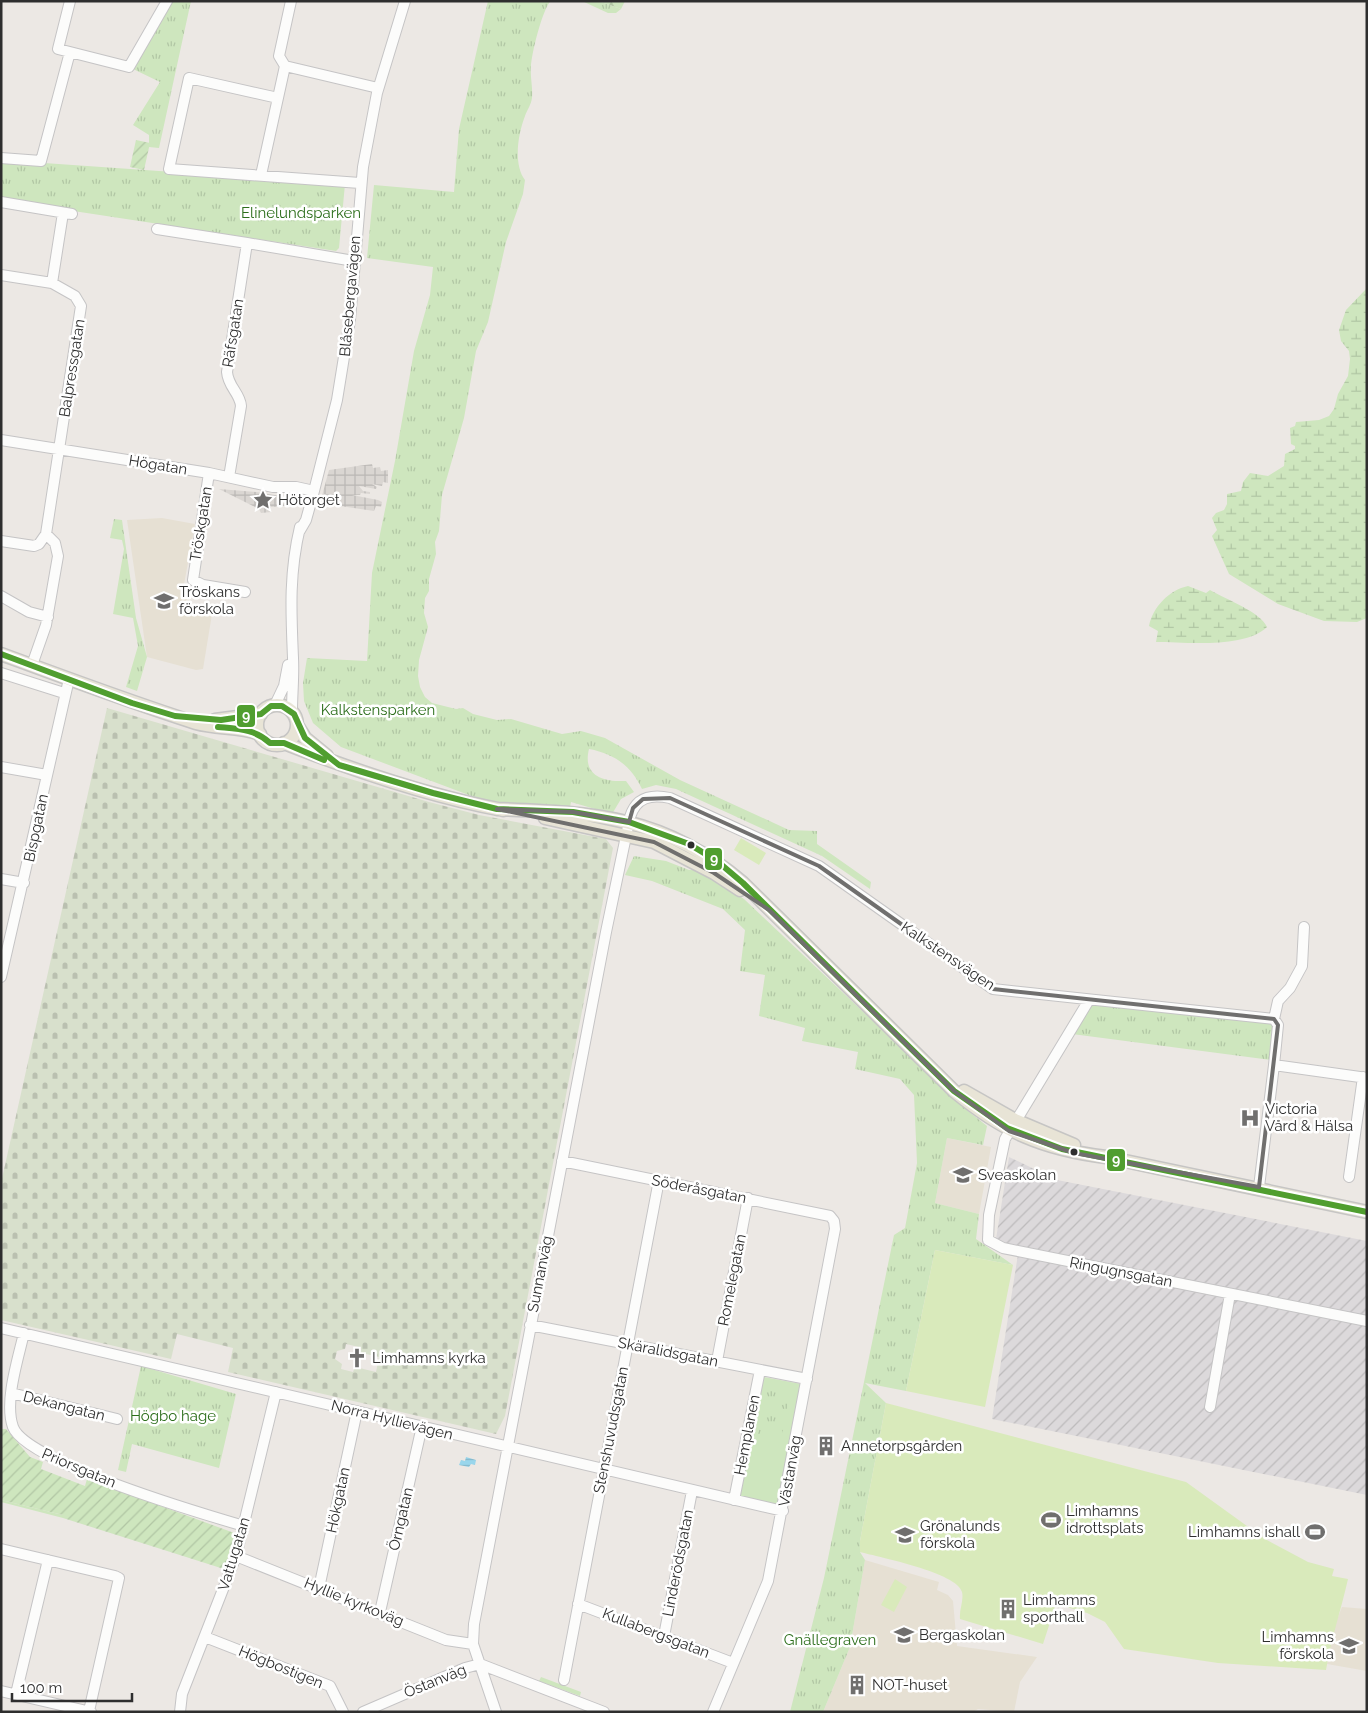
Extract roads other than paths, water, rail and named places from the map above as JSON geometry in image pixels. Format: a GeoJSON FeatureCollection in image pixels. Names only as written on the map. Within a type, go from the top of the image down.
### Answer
{"type":"FeatureCollection","features":[{"type":"Feature","properties":{"kind":"main road"},"geometry":{"type":"LineString","coordinates":[[1,654],[175,716],[209,726],[240,729],[260,734],[270,743],[284,743],[339,765],[434,794],[497,809],[573,812],[628,829],[658,831],[689,844],[717,861],[926,1063],[1012,1125],[1106,1157],[1367,1212]]}},
{"type":"Feature","properties":{"kind":"main road"},"geometry":{"type":"LineString","coordinates":[[175,716],[221,720],[261,714],[275,705],[286,707],[292,712],[305,738],[339,765]]}},
{"type":"Feature","properties":{"kind":"main road"},"geometry":{"type":"LineString","coordinates":[[260,734],[258,722],[261,714]]}},
{"type":"Feature","properties":{"kind":"main road"},"geometry":{"type":"LineString","coordinates":[[284,743],[294,736],[297,725]]}},
{"type":"Feature","properties":{"kind":"main road"},"geometry":{"type":"LineString","coordinates":[[1230,1184],[1259,1187],[1367,1207]]}},
{"type":"Feature","properties":{"kind":"street"},"geometry":{"type":"LineString","coordinates":[[70,1],[58,49],[129,67],[167,1]]}},
{"type":"Feature","properties":{"kind":"street"},"geometry":{"type":"LineString","coordinates":[[261,176],[285,66],[279,56],[291,1]]}},
{"type":"Feature","properties":{"kind":"street","name":"Blåsebergavägen"},"geometry":{"type":"LineString","coordinates":[[292,712],[290,605],[299,532],[337,400],[344,362],[360,183],[378,88],[405,1]]}},
{"type":"Feature","properties":{"kind":"street"},"geometry":{"type":"LineString","coordinates":[[1,158],[41,161],[70,52]]}},
{"type":"Feature","properties":{"kind":"street"},"geometry":{"type":"LineString","coordinates":[[285,66],[378,88]]}},
{"type":"Feature","properties":{"kind":"street"},"geometry":{"type":"LineString","coordinates":[[278,98],[189,78],[169,169],[360,183]]}},
{"type":"Feature","properties":{"kind":"street"},"geometry":{"type":"LineString","coordinates":[[1,202],[67,213],[52,283],[1,275]]}},
{"type":"Feature","properties":{"kind":"street"},"geometry":{"type":"LineString","coordinates":[[157,229],[354,261]]}},
{"type":"Feature","properties":{"kind":"street","name":"Räfsgatan"},"geometry":{"type":"LineString","coordinates":[[229,477],[242,406],[241,400],[228,382],[227,372],[247,243]]}},
{"type":"Feature","properties":{"kind":"street","name":"Balpressgatan"},"geometry":{"type":"LineString","coordinates":[[46,534],[81,306],[75,296],[52,283]]}},
{"type":"Feature","properties":{"kind":"street","name":"Högatan"},"geometry":{"type":"LineString","coordinates":[[1,440],[209,473],[273,487],[311,490]]}},
{"type":"Feature","properties":{"kind":"street","name":"Tröskgatan"},"geometry":{"type":"LineString","coordinates":[[209,473],[193,580],[203,585],[246,592]]}},
{"type":"Feature","properties":{"kind":"street"},"geometry":{"type":"LineString","coordinates":[[1,541],[34,546],[46,534],[55,542],[58,550],[48,616],[32,666]]}},
{"type":"Feature","properties":{"kind":"street"},"geometry":{"type":"LineString","coordinates":[[1,596],[29,612],[48,616]]}},
{"type":"Feature","properties":{"kind":"street","name":"Blåsebergavägen"},"geometry":{"type":"LineString","coordinates":[[275,705],[284,686],[292,644]]}},
{"type":"Feature","properties":{"kind":"street"},"geometry":{"type":"LineString","coordinates":[[1,673],[64,694]]}},
{"type":"Feature","properties":{"kind":"street","name":"Bispgatan"},"geometry":{"type":"LineString","coordinates":[[1,977],[24,883],[64,694],[69,679]]}},
{"type":"Feature","properties":{"kind":"street"},"geometry":{"type":"LineString","coordinates":[[1,767],[46,775]]}},
{"type":"Feature","properties":{"kind":"street","name":"Kalkstensvägen"},"geometry":{"type":"LineString","coordinates":[[628,829],[633,808],[642,799],[652,796],[670,798],[818,866],[993,989],[1274,1019]]}},
{"type":"Feature","properties":{"kind":"street","name":"Sunnanväg"},"geometry":{"type":"LineString","coordinates":[[496,1712],[473,1644],[474,1624],[530,1325],[628,829]]}},
{"type":"Feature","properties":{"kind":"street"},"geometry":{"type":"LineString","coordinates":[[1,879],[24,883]]}},
{"type":"Feature","properties":{"kind":"street"},"geometry":{"type":"LineString","coordinates":[[1259,1187],[1278,1025],[1274,1019],[1278,1001],[1290,988],[1302,966],[1304,927]]}},
{"type":"Feature","properties":{"kind":"street"},"geometry":{"type":"LineString","coordinates":[[1012,1125],[1088,1000]]}},
{"type":"Feature","properties":{"kind":"street"},"geometry":{"type":"LineString","coordinates":[[1274,1065],[1365,1078],[1349,1178]]}},
{"type":"Feature","properties":{"kind":"street","name":"Ringugnsgatan"},"geometry":{"type":"LineString","coordinates":[[1012,1125],[999,1162],[989,1215],[988,1240],[1003,1248],[1367,1320]]}},
{"type":"Feature","properties":{"kind":"street","name":"Söderåsgatan"},"geometry":{"type":"LineString","coordinates":[[562,1161],[748,1198],[830,1216],[834,1220]]}},
{"type":"Feature","properties":{"kind":"street","name":"Stenshuvudsgatan"},"geometry":{"type":"LineString","coordinates":[[564,1680],[659,1180]]}},
{"type":"Feature","properties":{"kind":"street","name":"Romelegatan"},"geometry":{"type":"LineString","coordinates":[[716,1361],[748,1198]]}},
{"type":"Feature","properties":{"kind":"street","name":"Västanväg"},"geometry":{"type":"LineString","coordinates":[[712,1712],[768,1581],[836,1230],[834,1220]]}},
{"type":"Feature","properties":{"kind":"street"},"geometry":{"type":"LineString","coordinates":[[1210,1407],[1230,1294]]}},
{"type":"Feature","properties":{"kind":"street","name":"Skäralidsgatan"},"geometry":{"type":"LineString","coordinates":[[530,1325],[807,1379]]}},
{"type":"Feature","properties":{"kind":"street","name":"Norra Hyllievägen"},"geometry":{"type":"LineString","coordinates":[[1,1328],[422,1426],[604,1471],[783,1511]]}},
{"type":"Feature","properties":{"kind":"street","name":"Priorsgatan"},"geometry":{"type":"LineString","coordinates":[[24,1334],[11,1393],[13,1427],[20,1439],[59,1462],[180,1507],[244,1526]]}},
{"type":"Feature","properties":{"kind":"street","name":"Hemplanen"},"geometry":{"type":"LineString","coordinates":[[734,1500],[760,1370]]}},
{"type":"Feature","properties":{"kind":"street","name":"Vattugatan"},"geometry":{"type":"LineString","coordinates":[[180,1712],[182,1694],[236,1556],[276,1392]]}},
{"type":"Feature","properties":{"kind":"street","name":"Dekangatan"},"geometry":{"type":"LineString","coordinates":[[11,1393],[117,1419]]}},
{"type":"Feature","properties":{"kind":"street","name":"Hökgatan"},"geometry":{"type":"LineString","coordinates":[[319,1588],[357,1411]]}},
{"type":"Feature","properties":{"kind":"street","name":"Örngatan"},"geometry":{"type":"LineString","coordinates":[[380,1612],[422,1426]]}},
{"type":"Feature","properties":{"kind":"street","name":"Linderödsgatan"},"geometry":{"type":"LineString","coordinates":[[664,1636],[692,1491]]}},
{"type":"Feature","properties":{"kind":"street"},"geometry":{"type":"LineString","coordinates":[[1,1549],[118,1578],[90,1712],[1,1691]]}},
{"type":"Feature","properties":{"kind":"street","name":"Hyllie kyrkoväg"},"geometry":{"type":"LineString","coordinates":[[236,1556],[446,1640],[473,1644]]}},
{"type":"Feature","properties":{"kind":"street"},"geometry":{"type":"LineString","coordinates":[[16,1694],[48,1560]]}},
{"type":"Feature","properties":{"kind":"street","name":"Kullabergsgatan"},"geometry":{"type":"LineString","coordinates":[[578,1604],[732,1664]]}},
{"type":"Feature","properties":{"kind":"street","name":"Högbostigen"},"geometry":{"type":"LineString","coordinates":[[204,1637],[330,1686],[343,1712]]}},
{"type":"Feature","properties":{"kind":"street"},"geometry":{"type":"LineString","coordinates":[[480,1664],[604,1712]]}},
{"type":"Feature","properties":{"kind":"street","name":"Östanväg"},"geometry":{"type":"LineString","coordinates":[[363,1712],[465,1668],[480,1664]]}},
{"type":"Feature","properties":{"kind":"water"},"geometry":{"type":"Polygon","coordinates":[[[466,1457],[476,1460],[475,1465],[471,1464],[469,1467],[459,1465],[461,1460],[465,1461],[466,1457]]]}},
{"type":"Feature","properties":{"kind":"place","name":"Hötorget"},"geometry":{"type":"Point","coordinates":[263,500]}},
{"type":"Feature","properties":{"kind":"place","name":"Tröskans förskola"},"geometry":{"type":"Point","coordinates":[164,601]}},
{"type":"Feature","properties":{"kind":"place","name":"Victoria Vård & Hälsa"},"geometry":{"type":"Point","coordinates":[1250,1118]}},
{"type":"Feature","properties":{"kind":"place","name":"Sveaskolan"},"geometry":{"type":"Point","coordinates":[963,1175]}},
{"type":"Feature","properties":{"kind":"place","name":"Limhamns kyrka"},"geometry":{"type":"Point","coordinates":[357,1358]}},
{"type":"Feature","properties":{"kind":"place","name":"Annetorpsgården"},"geometry":{"type":"Point","coordinates":[826,1446]}},
{"type":"Feature","properties":{"kind":"place","name":"Limhamns idrottsplats"},"geometry":{"type":"Point","coordinates":[1051,1520]}},
{"type":"Feature","properties":{"kind":"place","name":"Limhamns ishall"},"geometry":{"type":"Point","coordinates":[1315,1532]}},
{"type":"Feature","properties":{"kind":"place","name":"Grönalunds förskola"},"geometry":{"type":"Point","coordinates":[905,1535]}},
{"type":"Feature","properties":{"kind":"place","name":"Limhamns sporthall"},"geometry":{"type":"Point","coordinates":[1008,1609]}},
{"type":"Feature","properties":{"kind":"place","name":"Bergaskolan"},"geometry":{"type":"Point","coordinates":[904,1635]}},
{"type":"Feature","properties":{"kind":"place","name":"Limhamns förskola"},"geometry":{"type":"Point","coordinates":[1349,1646]}},
{"type":"Feature","properties":{"kind":"place","name":"NOT-huset"},"geometry":{"type":"Point","coordinates":[857,1685]}},
{"type":"Feature","properties":{"kind":"park label","name":"Elinelundsparken"},"geometry":{"type":"Point","coordinates":[301,213]}},
{"type":"Feature","properties":{"kind":"park label","name":"Kalkstensparken"},"geometry":{"type":"Point","coordinates":[378,710]}},
{"type":"Feature","properties":{"kind":"park label","name":"Högbo hage"},"geometry":{"type":"Point","coordinates":[173,1416]}},
{"type":"Feature","properties":{"kind":"park label","name":"Gnällegraven"},"geometry":{"type":"Point","coordinates":[830,1640]}}]}
